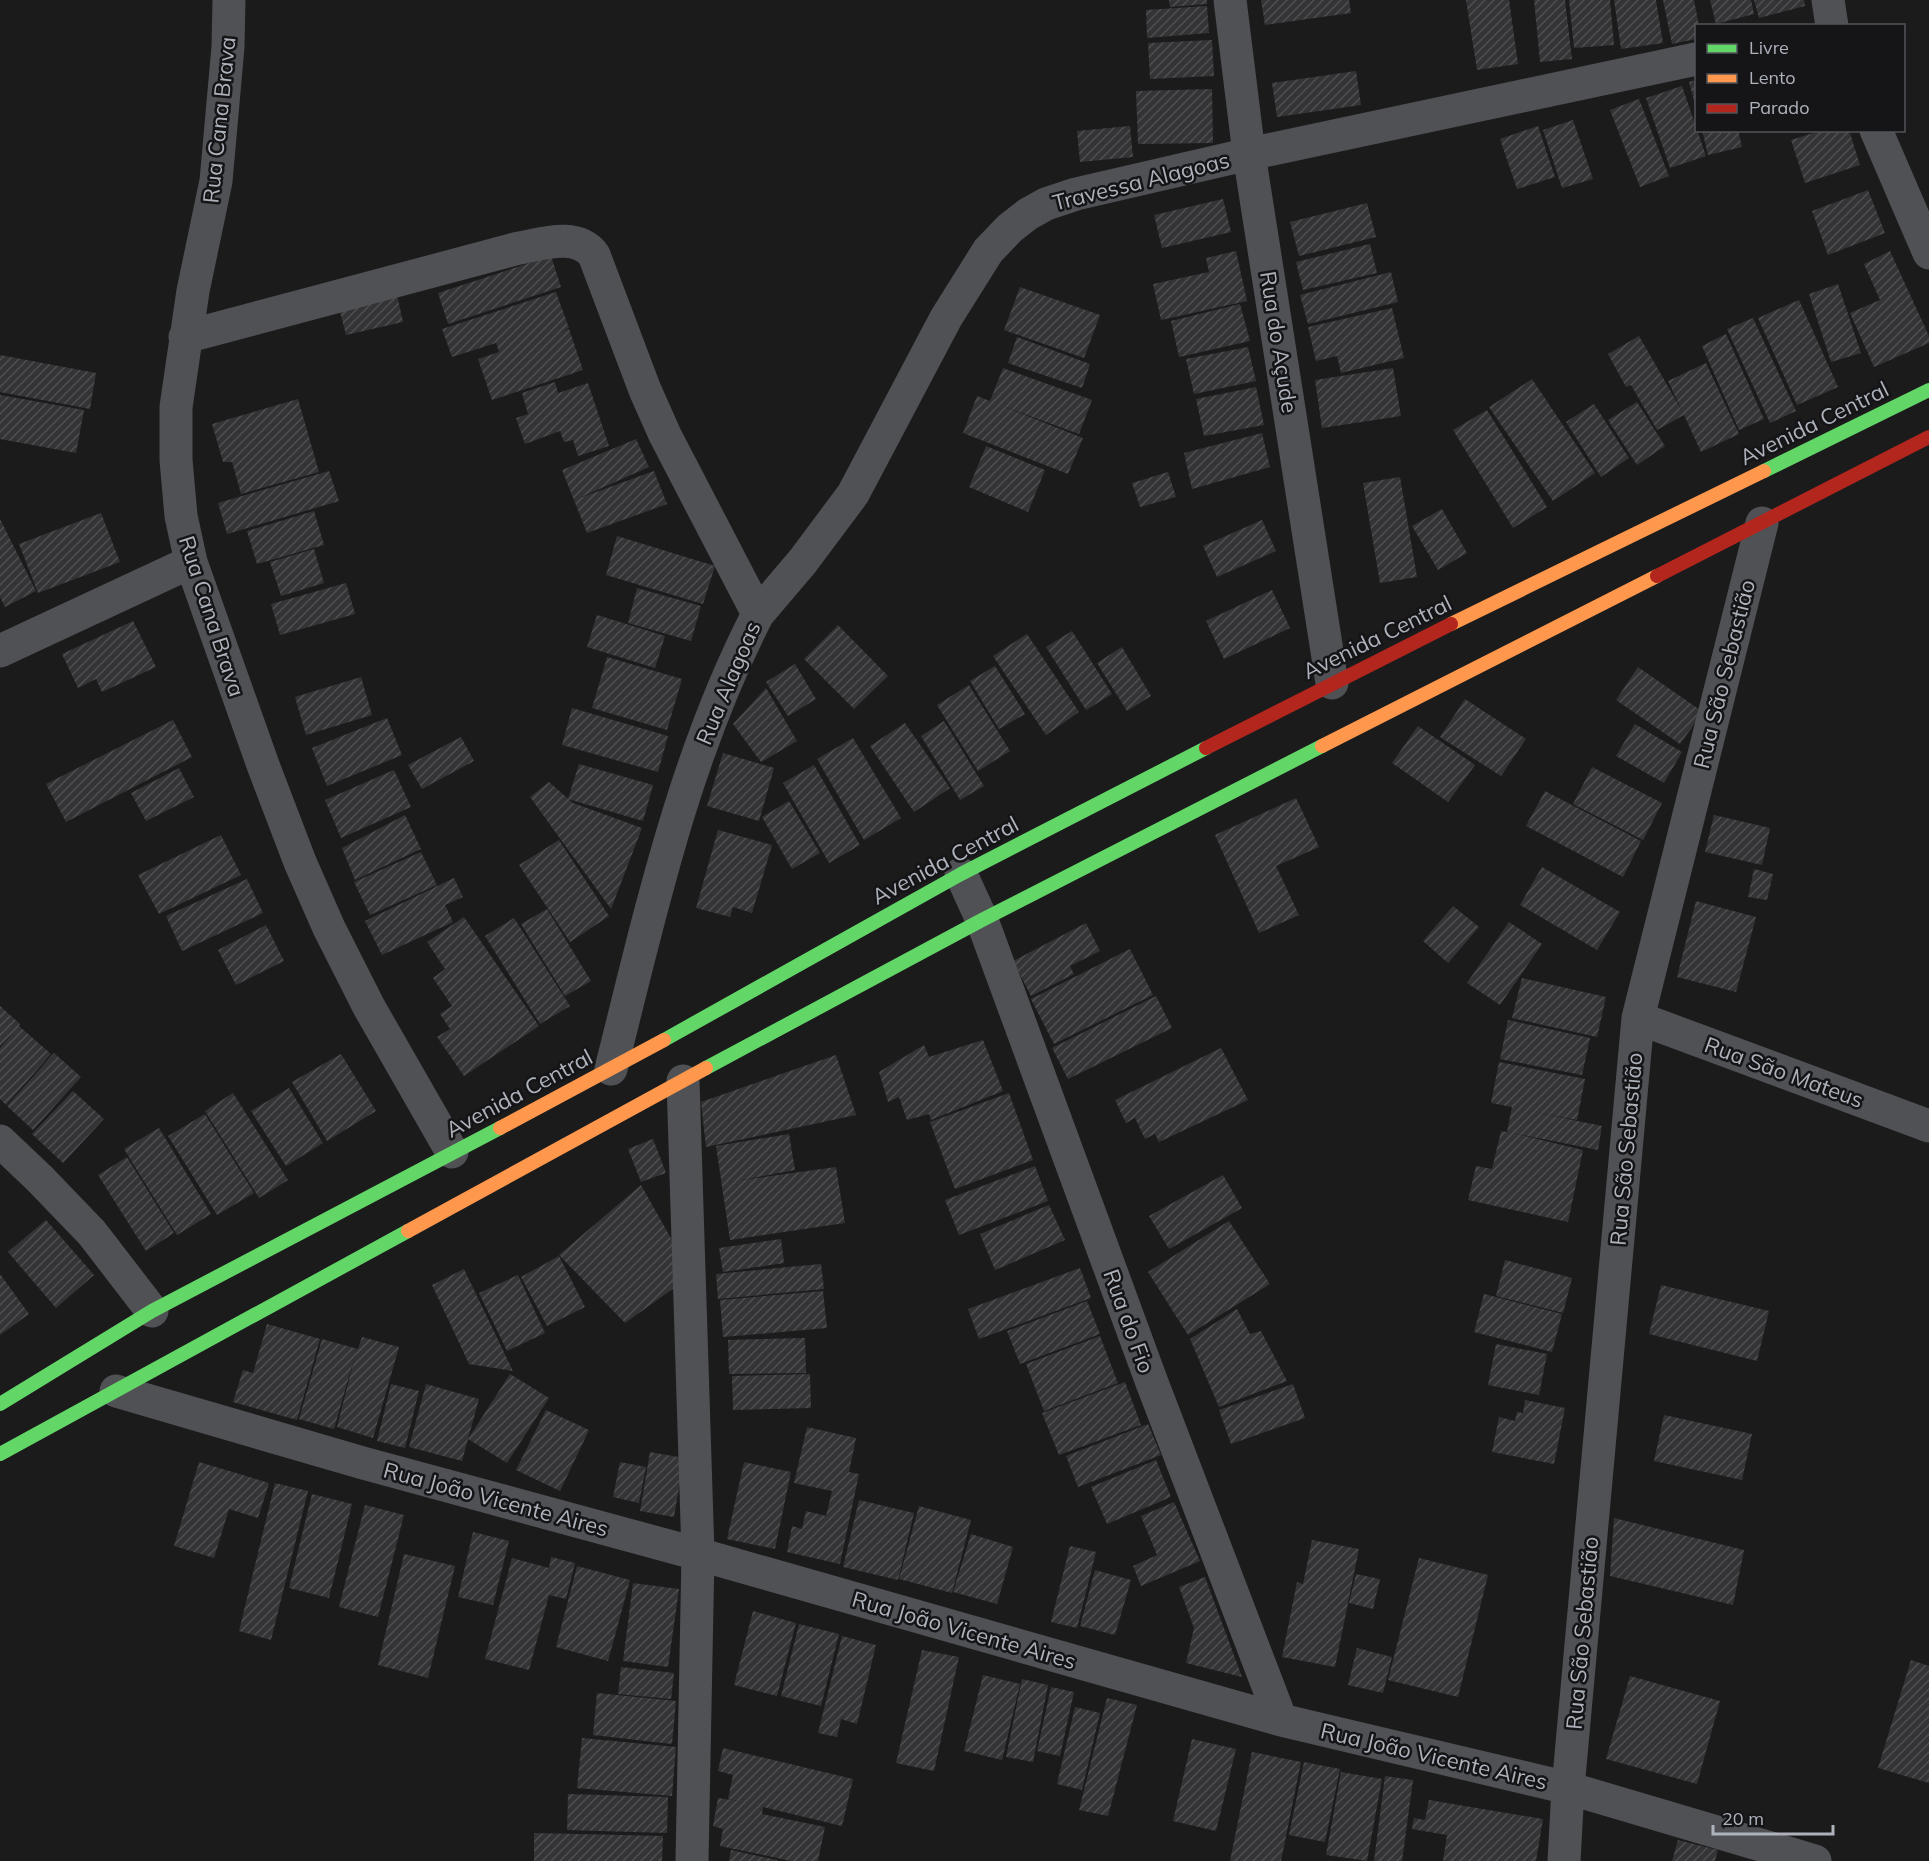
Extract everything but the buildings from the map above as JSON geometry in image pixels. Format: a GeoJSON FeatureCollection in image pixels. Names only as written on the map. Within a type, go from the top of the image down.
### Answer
{"type":"FeatureCollection","features":[{"type":"Feature","properties":{"kind":"main road","name":"Avenida Central"},"geometry":{"type":"LineString","coordinates":[[0,1404],[152,1311],[611,1069],[961,874],[1332,683],[1929,390]]}},
{"type":"Feature","properties":{"kind":"main road"},"geometry":{"type":"LineString","coordinates":[[0,1454],[982,920],[1929,437]]}},
{"type":"Feature","properties":{"kind":"street","name":"Rua Cana Brava"},"geometry":{"type":"LineString","coordinates":[[229,0],[228,47],[216,181],[185,337],[176,407],[176,460],[181,516],[191,562],[262,765],[328,928],[369,1007],[452,1152]]}},
{"type":"Feature","properties":{"kind":"street","name":"Rua do Açude"},"geometry":{"type":"LineString","coordinates":[[1230,0],[1249,154],[1332,683]]}},
{"type":"Feature","properties":{"kind":"street"},"geometry":{"type":"LineString","coordinates":[[1828,0],[1832,24]]}},
{"type":"Feature","properties":{"kind":"street","name":"Travessa Alagoas"},"geometry":{"type":"LineString","coordinates":[[758,614],[803,561],[853,494],[946,318],[988,250],[1028,214],[1046,204],[1076,194],[1249,154],[1695,59]]}},
{"type":"Feature","properties":{"kind":"street"},"geometry":{"type":"LineString","coordinates":[[1877,132],[1929,253]]}},
{"type":"Feature","properties":{"kind":"street","name":"Rua Alagoas"},"geometry":{"type":"LineString","coordinates":[[185,337],[519,248],[561,241],[590,250],[665,435],[758,614],[723,687],[689,777],[665,853],[611,1069]]}},
{"type":"Feature","properties":{"kind":"street","name":"Rua São Sebastião"},"geometry":{"type":"LineString","coordinates":[[1564,1861],[1568,1788],[1638,1018],[1762,523]]}},
{"type":"Feature","properties":{"kind":"street"},"geometry":{"type":"LineString","coordinates":[[0,651],[191,562]]}},
{"type":"Feature","properties":{"kind":"street","name":"Rua do Fio"},"geometry":{"type":"LineString","coordinates":[[961,874],[982,920],[1151,1380],[1281,1720]]}},
{"type":"Feature","properties":{"kind":"street","name":"Rua São Mateus"},"geometry":{"type":"LineString","coordinates":[[1638,1018],[1929,1126]]}},
{"type":"Feature","properties":{"kind":"street"},"geometry":{"type":"LineString","coordinates":[[683,1081],[698,1554],[692,1861]]}},
{"type":"Feature","properties":{"kind":"street"},"geometry":{"type":"LineString","coordinates":[[0,1141],[92,1233],[152,1311]]}},
{"type":"Feature","properties":{"kind":"street","name":"Rua João Vicente Aires"},"geometry":{"type":"LineString","coordinates":[[116,1391],[363,1463],[698,1554],[1281,1720],[1568,1788],[1815,1861]]}},
{"type":"Feature","properties":{"kind":"traffic: fast"},"geometry":{"type":"LineString","coordinates":[[1764,471],[1929,390]]}},
{"type":"Feature","properties":{"kind":"traffic: fast"},"geometry":{"type":"LineString","coordinates":[[706,1068],[982,920],[1322,746]]}},
{"type":"Feature","properties":{"kind":"traffic: fast"},"geometry":{"type":"LineString","coordinates":[[664,1040],[961,874],[1206,748]]}},
{"type":"Feature","properties":{"kind":"traffic: fast"},"geometry":{"type":"LineString","coordinates":[[0,1404],[152,1311],[500,1128]]}},
{"type":"Feature","properties":{"kind":"traffic: fast"},"geometry":{"type":"LineString","coordinates":[[0,1454],[408,1231]]}},
{"type":"Feature","properties":{"kind":"traffic: slow"},"geometry":{"type":"LineString","coordinates":[[1451,624],[1764,471]]}},
{"type":"Feature","properties":{"kind":"traffic: slow"},"geometry":{"type":"LineString","coordinates":[[1322,746],[1657,576]]}},
{"type":"Feature","properties":{"kind":"traffic: slow"},"geometry":{"type":"LineString","coordinates":[[500,1128],[664,1040]]}},
{"type":"Feature","properties":{"kind":"traffic: slow"},"geometry":{"type":"LineString","coordinates":[[408,1231],[706,1068]]}},
{"type":"Feature","properties":{"kind":"traffic: jam"},"geometry":{"type":"LineString","coordinates":[[1657,576],[1929,437]]}},
{"type":"Feature","properties":{"kind":"traffic: jam"},"geometry":{"type":"LineString","coordinates":[[1206,748],[1451,624]]}}]}
